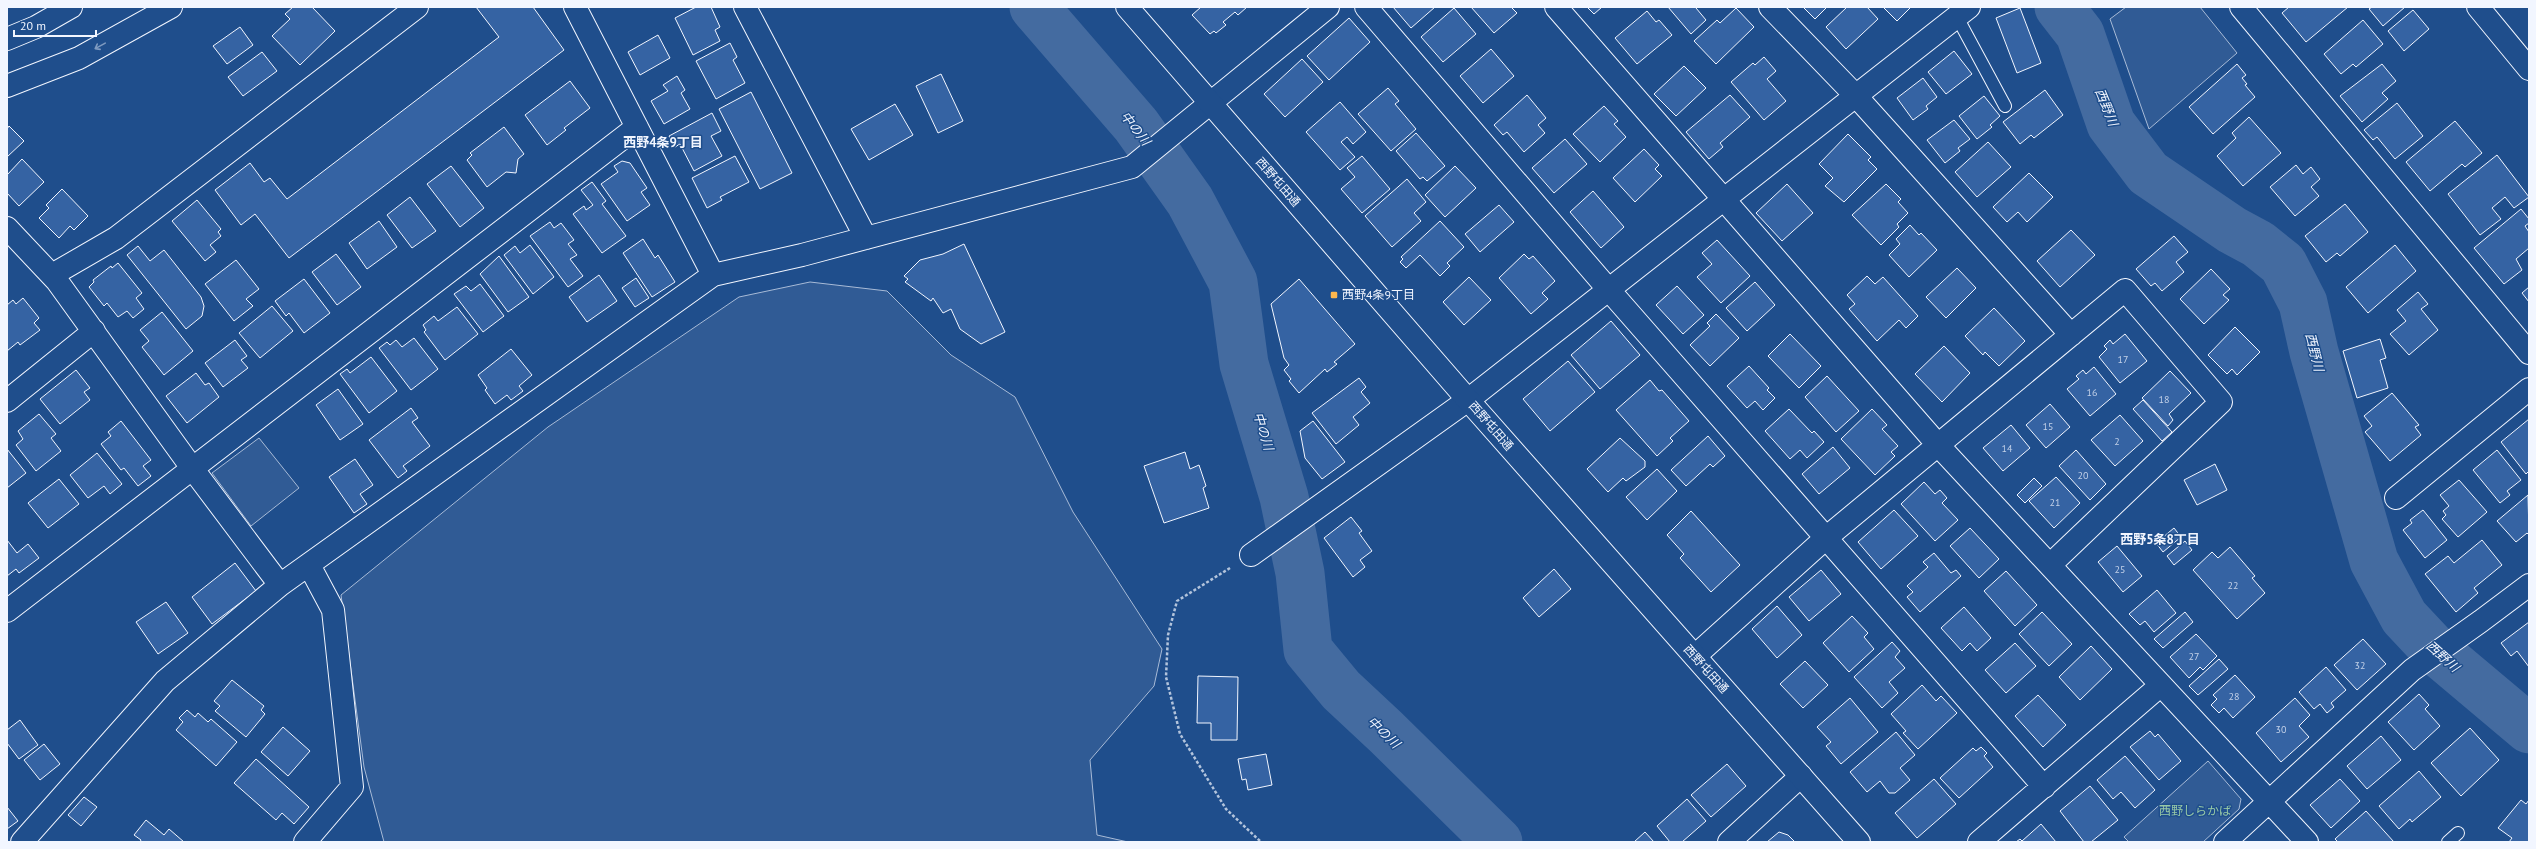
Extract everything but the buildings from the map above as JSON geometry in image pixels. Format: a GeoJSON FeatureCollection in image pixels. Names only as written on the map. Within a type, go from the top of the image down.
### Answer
{"type":"FeatureCollection","features":[{"type":"Feature","properties":{"kind":"street"},"geometry":{"type":"LineString","coordinates":[[7,39],[36,27],[71,7]]}},
{"type":"Feature","properties":{"kind":"street"},"geometry":{"type":"LineString","coordinates":[[7,86],[79,58],[171,7]]}},
{"type":"Feature","properties":{"kind":"street"},"geometry":{"type":"LineString","coordinates":[[52,275],[116,238],[417,7]]}},
{"type":"Feature","properties":{"kind":"street"},"geometry":{"type":"LineString","coordinates":[[575,7],[713,275]]}},
{"type":"Feature","properties":{"kind":"street"},"geometry":{"type":"LineString","coordinates":[[745,7],[866,238]]}},
{"type":"Feature","properties":{"kind":"street","name":"西野屯田通"},"geometry":{"type":"LineString","coordinates":[[1127,7],[1468,400],[1859,842]]}},
{"type":"Feature","properties":{"kind":"street"},"geometry":{"type":"LineString","coordinates":[[22,842],[165,681],[280,585],[713,275],[866,238],[1132,167],[1328,7]]}},
{"type":"Feature","properties":{"kind":"street"},"geometry":{"type":"LineString","coordinates":[[1366,7],[1609,290],[1827,537],[2044,787]]}},
{"type":"Feature","properties":{"kind":"street"},"geometry":{"type":"LineString","coordinates":[[1556,7],[1938,445],[2307,842]]}},
{"type":"Feature","properties":{"kind":"street"},"geometry":{"type":"LineString","coordinates":[[1770,7],[1856,96],[2071,334]]}},
{"type":"Feature","properties":{"kind":"street"},"geometry":{"type":"LineString","coordinates":[[2241,7],[2529,354]]}},
{"type":"Feature","properties":{"kind":"street"},"geometry":{"type":"LineString","coordinates":[[2478,7],[2529,69]]}},
{"type":"Feature","properties":{"kind":"street"},"geometry":{"type":"LineString","coordinates":[[1251,555],[1468,400],[1963,12]]}},
{"type":"Feature","properties":{"kind":"street"},"geometry":{"type":"LineString","coordinates":[[7,610],[637,127]]}},
{"type":"Feature","properties":{"kind":"street"},"geometry":{"type":"LineString","coordinates":[[7,228],[52,275],[192,468],[280,585]]}},
{"type":"Feature","properties":{"kind":"street"},"geometry":{"type":"LineString","coordinates":[[1695,656],[1827,537],[2125,290],[2221,402],[2050,565]]}},
{"type":"Feature","properties":{"kind":"street"},"geometry":{"type":"LineString","coordinates":[[7,401],[94,331]]}},
{"type":"Feature","properties":{"kind":"street"},"geometry":{"type":"LineString","coordinates":[[2396,498],[2529,389]]}},
{"type":"Feature","properties":{"kind":"street"},"geometry":{"type":"LineString","coordinates":[[304,842],[352,787],[333,610],[309,565]]}},
{"type":"Feature","properties":{"kind":"street"},"geometry":{"type":"LineString","coordinates":[[2225,842],[2412,670],[2482,621],[2529,585]]}},
{"type":"Feature","properties":{"kind":"street"},"geometry":{"type":"LineString","coordinates":[[1980,842],[2161,685]]}},
{"type":"Feature","properties":{"kind":"street"},"geometry":{"type":"LineString","coordinates":[[1729,842],[1801,776]]}},
{"type":"Feature","properties":{"kind":"lane"},"geometry":{"type":"LineString","coordinates":[[1963,12],[2005,106]]}},
{"type":"Feature","properties":{"kind":"lane"},"geometry":{"type":"LineString","coordinates":[[2448,842],[2458,833]]}},
{"type":"Feature","properties":{"kind":"path"},"geometry":{"type":"LineString","coordinates":[[1251,555],[1177,601],[1168,634],[1166,677],[1180,734],[1226,809],[1260,842]]}},
{"type":"Feature","properties":{"kind":"shaded area"},"geometry":{"type":"Polygon","coordinates":[[[2126,7],[2200,7],[2237,53],[2149,129],[2110,19],[2126,7]]]}},
{"type":"Feature","properties":{"kind":"shaded area"},"geometry":{"type":"Polygon","coordinates":[[[810,282],[887,291],[951,355],[1015,397],[1073,512],[1162,649],[1154,686],[1090,760],[1097,835],[1128,842],[384,842],[364,767],[341,595],[548,427],[739,297],[810,282]]]}},
{"type":"Feature","properties":{"kind":"shaded area"},"geometry":{"type":"Polygon","coordinates":[[[259,438],[299,488],[251,526],[212,473],[259,438]]]}},
{"type":"Feature","properties":{"kind":"shaded area","name":"西野しらかば"},"geometry":{"type":"Polygon","coordinates":[[[2208,761],[2241,799],[2239,809],[2203,842],[2129,842],[2124,837],[2208,761]]]}},
{"type":"Feature","properties":{"kind":"waterway","name":"中の川"},"geometry":{"type":"LineString","coordinates":[[1034,7],[1136,125],[1190,201],[1233,282],[1244,364],[1284,497],[1300,573],[1308,650],[1341,690],[1498,842]]}},
{"type":"Feature","properties":{"kind":"waterway","name":"西野川"},"geometry":{"type":"LineString","coordinates":[[2059,7],[2080,34],[2111,124],[2148,173],[2232,230],[2258,244],[2283,264],[2303,303],[2314,352],[2374,561],[2404,617],[2434,649],[2529,729]]}},
{"type":"Feature","properties":{"kind":"place","name":"西野4条9丁目"},"geometry":{"type":"Point","coordinates":[1334,295]}},
{"type":"Feature","properties":{"kind":"district","name":"西野4条9丁目"},"geometry":{"type":"Point","coordinates":[663,142]}},
{"type":"Feature","properties":{"kind":"district","name":"西野5条8丁目"},"geometry":{"type":"Point","coordinates":[2160,539]}}]}
